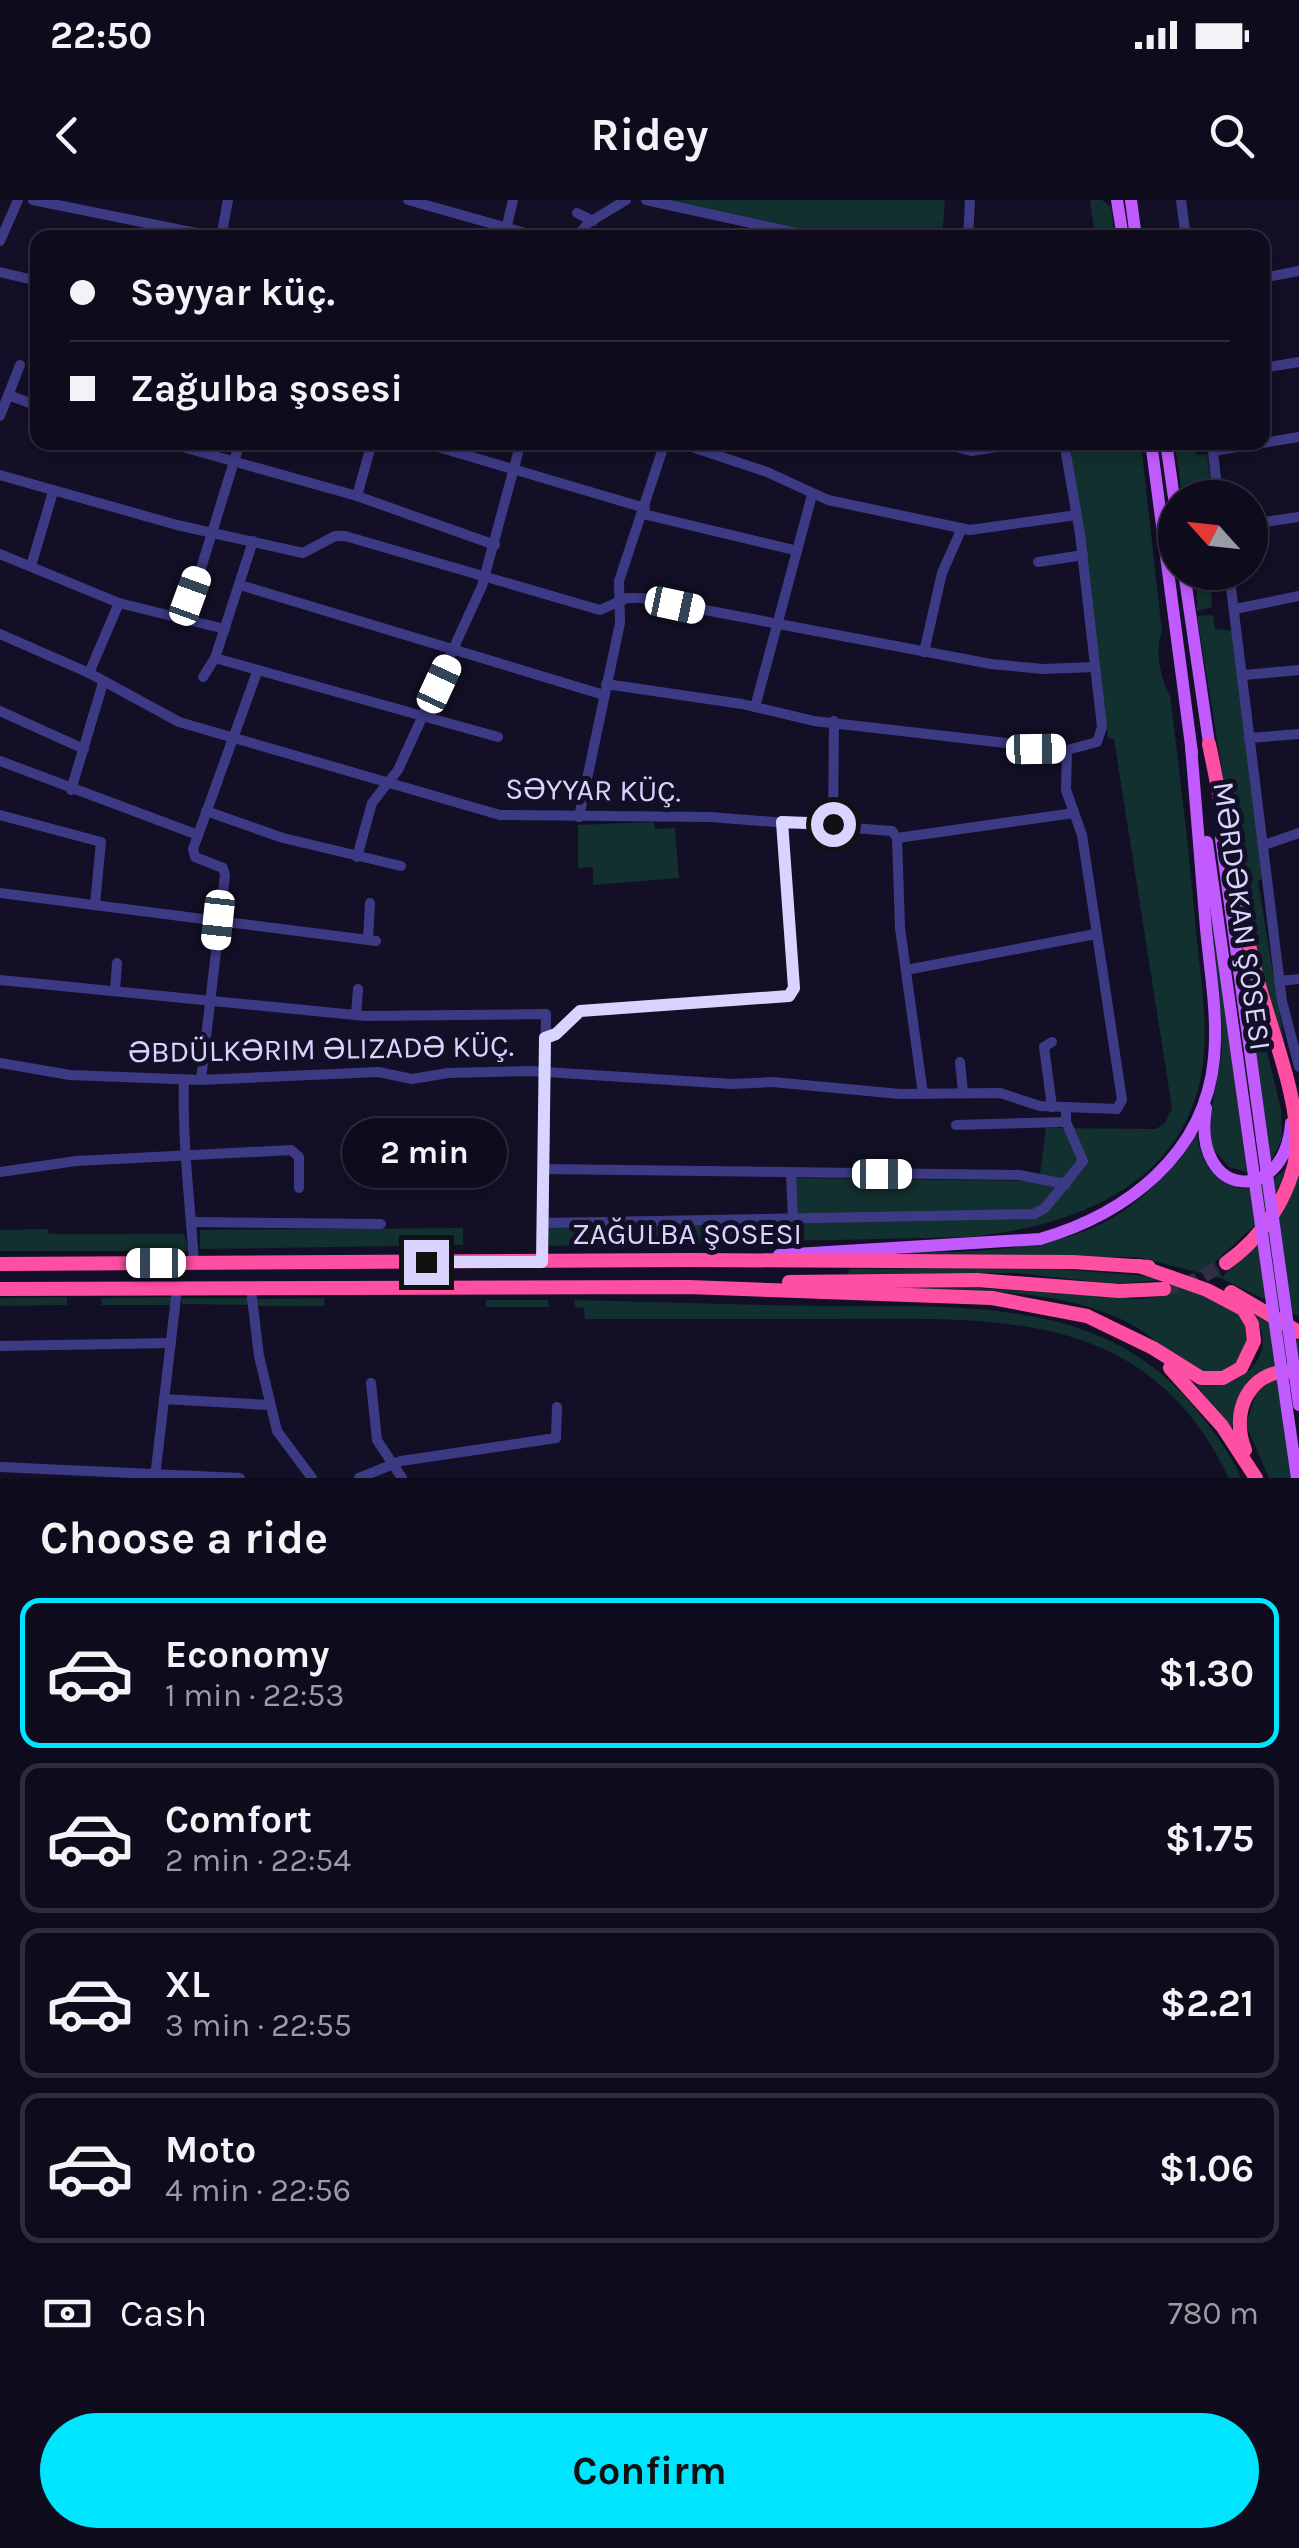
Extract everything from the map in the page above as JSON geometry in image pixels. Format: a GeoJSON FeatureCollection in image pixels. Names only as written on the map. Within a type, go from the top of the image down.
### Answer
{"type":"FeatureCollection","features":[{"type":"Feature","properties":{"kind":"highway"},"geometry":{"type":"LineString","coordinates":[[1209,744],[1253,963],[1291,1056],[1290,1089],[1297,1148],[1286,1189],[1258,1235],[1226,1263]]}},
{"type":"Feature","properties":{"kind":"highway","name":"ZAĞULBA ŞOSESI"},"geometry":{"type":"LineString","coordinates":[[0,1264],[690,1260],[1139,1266],[1223,1288],[1272,1312],[1299,1332]]}},
{"type":"Feature","properties":{"kind":"highway"},"geometry":{"type":"LineString","coordinates":[[688,1287],[1005,1300],[1071,1311],[1122,1332],[1208,1379],[1233,1374],[1252,1351],[1252,1324],[1236,1304],[1139,1266]]}},
{"type":"Feature","properties":{"kind":"highway"},"geometry":{"type":"LineString","coordinates":[[688,1287],[976,1280],[1119,1290],[1164,1288]]}},
{"type":"Feature","properties":{"kind":"highway","name":"ZAĞULBA ŞOSESI"},"geometry":{"type":"LineString","coordinates":[[0,1290],[688,1287]]}},
{"type":"Feature","properties":{"kind":"highway"},"geometry":{"type":"LineString","coordinates":[[1223,1288],[1299,1321]]}},
{"type":"Feature","properties":{"kind":"highway"},"geometry":{"type":"LineString","coordinates":[[1122,1332],[1184,1381],[1222,1426],[1256,1478]]}},
{"type":"Feature","properties":{"kind":"highway"},"geometry":{"type":"LineString","coordinates":[[1256,1478],[1239,1430],[1244,1399],[1267,1375],[1299,1372]]}},
{"type":"Feature","properties":{"kind":"main road"},"geometry":{"type":"LineString","coordinates":[[1131,200],[1135,230]]}},
{"type":"Feature","properties":{"kind":"main road"},"geometry":{"type":"LineString","coordinates":[[1116,203],[1121,230]]}},
{"type":"Feature","properties":{"kind":"main road","name":"MƏRDƏKAN ŞOSESI"},"geometry":{"type":"LineString","coordinates":[[1152,450],[1191,746],[1255,1140]]}},
{"type":"Feature","properties":{"kind":"main road"},"geometry":{"type":"LineString","coordinates":[[1167,450],[1171,480]]}},
{"type":"Feature","properties":{"kind":"main road","name":"MƏRDƏKAN ŞOSESI"},"geometry":{"type":"LineString","coordinates":[[1187,590],[1209,744],[1255,1140]]}},
{"type":"Feature","properties":{"kind":"main road"},"geometry":{"type":"LineString","coordinates":[[1191,746],[1214,1017],[1204,1149],[1213,1166],[1237,1180],[1264,1176],[1284,1157],[1290,1131],[1292,1077],[1299,1070]]}},
{"type":"Feature","properties":{"kind":"main road"},"geometry":{"type":"LineString","coordinates":[[690,1260],[986,1245],[1040,1239],[1078,1228],[1135,1196],[1168,1164],[1192,1126],[1211,1076]]}},
{"type":"Feature","properties":{"kind":"main road"},"geometry":{"type":"LineString","coordinates":[[1255,1140],[1293,1407],[1297,1478]]}},
{"type":"Feature","properties":{"kind":"street"},"geometry":{"type":"LineString","coordinates":[[0,241],[18,200]]}},
{"type":"Feature","properties":{"kind":"street"},"geometry":{"type":"LineString","coordinates":[[33,200],[181,230]]}},
{"type":"Feature","properties":{"kind":"street"},"geometry":{"type":"LineString","coordinates":[[222,230],[228,200]]}},
{"type":"Feature","properties":{"kind":"street"},"geometry":{"type":"LineString","coordinates":[[408,200],[520,230]]}},
{"type":"Feature","properties":{"kind":"street"},"geometry":{"type":"LineString","coordinates":[[506,225],[514,200]]}},
{"type":"Feature","properties":{"kind":"street"},"geometry":{"type":"LineString","coordinates":[[584,230],[626,200]]}},
{"type":"Feature","properties":{"kind":"street"},"geometry":{"type":"LineString","coordinates":[[646,200],[783,230]]}},
{"type":"Feature","properties":{"kind":"street"},"geometry":{"type":"LineString","coordinates":[[968,230],[970,200]]}},
{"type":"Feature","properties":{"kind":"street"},"geometry":{"type":"LineString","coordinates":[[1180,200],[1185,230]]}},
{"type":"Feature","properties":{"kind":"street"},"geometry":{"type":"LineString","coordinates":[[577,213],[593,220]]}},
{"type":"Feature","properties":{"kind":"street"},"geometry":{"type":"LineString","coordinates":[[1270,276],[1299,271]]}},
{"type":"Feature","properties":{"kind":"street"},"geometry":{"type":"LineString","coordinates":[[0,272],[30,279]]}},
{"type":"Feature","properties":{"kind":"street"},"geometry":{"type":"LineString","coordinates":[[1270,367],[1299,362]]}},
{"type":"Feature","properties":{"kind":"street"},"geometry":{"type":"LineString","coordinates":[[0,416],[20,365]]}},
{"type":"Feature","properties":{"kind":"street"},"geometry":{"type":"LineString","coordinates":[[8,395],[30,403]]}},
{"type":"Feature","properties":{"kind":"street"},"geometry":{"type":"LineString","coordinates":[[1270,440],[1299,437]]}},
{"type":"Feature","properties":{"kind":"street"},"geometry":{"type":"LineString","coordinates":[[191,450],[356,496],[495,545]]}},
{"type":"Feature","properties":{"kind":"street"},"geometry":{"type":"LineString","coordinates":[[186,617],[238,450]]}},
{"type":"Feature","properties":{"kind":"street"},"geometry":{"type":"LineString","coordinates":[[356,496],[370,450]]}},
{"type":"Feature","properties":{"kind":"street"},"geometry":{"type":"LineString","coordinates":[[449,450],[644,511],[794,550]]}},
{"type":"Feature","properties":{"kind":"street"},"geometry":{"type":"LineString","coordinates":[[357,857],[372,804],[390,784],[423,718],[486,575],[519,450]]}},
{"type":"Feature","properties":{"kind":"street"},"geometry":{"type":"LineString","coordinates":[[579,818],[620,604],[616,590],[663,450]]}},
{"type":"Feature","properties":{"kind":"street"},"geometry":{"type":"LineString","coordinates":[[701,450],[767,472],[812,495],[974,531],[1076,515]]}},
{"type":"Feature","properties":{"kind":"street"},"geometry":{"type":"LineString","coordinates":[[240,585],[455,651],[605,689],[1020,748],[1067,750],[1097,742],[1102,734],[1083,555],[1065,450]]}},
{"type":"Feature","properties":{"kind":"street"},"geometry":{"type":"LineString","coordinates":[[1212,450],[1216,480]]}},
{"type":"Feature","properties":{"kind":"street"},"geometry":{"type":"LineString","coordinates":[[0,474],[53,492],[307,553],[340,536],[600,610],[642,598],[775,626],[1017,668],[1095,668]]}},
{"type":"Feature","properties":{"kind":"street"},"geometry":{"type":"LineString","coordinates":[[31,566],[53,492]]}},
{"type":"Feature","properties":{"kind":"street"},"geometry":{"type":"LineString","coordinates":[[755,708],[794,550],[812,495]]}},
{"type":"Feature","properties":{"kind":"street"},"geometry":{"type":"LineString","coordinates":[[1268,522],[1299,518]]}},
{"type":"Feature","properties":{"kind":"street"},"geometry":{"type":"LineString","coordinates":[[924,652],[942,572],[962,528]]}},
{"type":"Feature","properties":{"kind":"street"},"geometry":{"type":"LineString","coordinates":[[203,677],[215,658],[253,541]]}},
{"type":"Feature","properties":{"kind":"street"},"geometry":{"type":"LineString","coordinates":[[0,554],[118,603],[225,629]]}},
{"type":"Feature","properties":{"kind":"street"},"geometry":{"type":"LineString","coordinates":[[1038,562],[1083,555]]}},
{"type":"Feature","properties":{"kind":"street"},"geometry":{"type":"LineString","coordinates":[[1232,590],[1279,982],[1291,1056],[1299,1070]]}},
{"type":"Feature","properties":{"kind":"street"},"geometry":{"type":"LineString","coordinates":[[1235,609],[1299,596]]}},
{"type":"Feature","properties":{"kind":"street"},"geometry":{"type":"LineString","coordinates":[[89,673],[118,603]]}},
{"type":"Feature","properties":{"kind":"street","name":"SƏYYAR KÜÇ."},"geometry":{"type":"LineString","coordinates":[[0,634],[89,673],[179,722],[500,815],[685,816],[833,824],[888,829],[897,838]]}},
{"type":"Feature","properties":{"kind":"street"},"geometry":{"type":"LineString","coordinates":[[215,658],[498,737]]}},
{"type":"Feature","properties":{"kind":"street"},"geometry":{"type":"LineString","coordinates":[[1244,675],[1299,670]]}},
{"type":"Feature","properties":{"kind":"street"},"geometry":{"type":"LineString","coordinates":[[201,1080],[224,872],[196,856],[198,835],[257,672]]}},
{"type":"Feature","properties":{"kind":"street"},"geometry":{"type":"LineString","coordinates":[[70,790],[103,683]]}},
{"type":"Feature","properties":{"kind":"street"},"geometry":{"type":"LineString","coordinates":[[0,710],[84,749]]}},
{"type":"Feature","properties":{"kind":"street"},"geometry":{"type":"LineString","coordinates":[[833,824],[834,722]]}},
{"type":"Feature","properties":{"kind":"street"},"geometry":{"type":"LineString","coordinates":[[1249,738],[1299,734]]}},
{"type":"Feature","properties":{"kind":"street"},"geometry":{"type":"LineString","coordinates":[[906,970],[1096,934],[1082,835],[1066,790],[1067,750]]}},
{"type":"Feature","properties":{"kind":"street"},"geometry":{"type":"LineString","coordinates":[[0,760],[70,790],[198,835]]}},
{"type":"Feature","properties":{"kind":"street"},"geometry":{"type":"LineString","coordinates":[[206,811],[357,857],[400,866]]}},
{"type":"Feature","properties":{"kind":"street"},"geometry":{"type":"LineString","coordinates":[[923,1094],[906,970],[897,838],[1074,813]]}},
{"type":"Feature","properties":{"kind":"street"},"geometry":{"type":"LineString","coordinates":[[0,815],[101,842],[95,904]]}},
{"type":"Feature","properties":{"kind":"street"},"geometry":{"type":"LineString","coordinates":[[545,1038],[556,1034],[580,1011],[789,996],[794,988],[782,822]]}},
{"type":"Feature","properties":{"kind":"street"},"geometry":{"type":"LineString","coordinates":[[1264,845],[1298,835]]}},
{"type":"Feature","properties":{"kind":"street"},"geometry":{"type":"LineString","coordinates":[[0,893],[372,940],[370,904]]}},
{"type":"Feature","properties":{"kind":"street","name":"ƏBDÜLKƏRIM ƏLIZADƏ KÜÇ."},"geometry":{"type":"LineString","coordinates":[[0,1063],[70,1075],[184,1080],[378,1072],[412,1079],[448,1073],[544,1073],[772,1082],[923,1094],[1007,1094],[1052,1108],[1120,1107],[1096,934]]}},
{"type":"Feature","properties":{"kind":"street"},"geometry":{"type":"LineString","coordinates":[[116,990],[118,964]]}},
{"type":"Feature","properties":{"kind":"street"},"geometry":{"type":"LineString","coordinates":[[0,980],[356,1015],[546,1014],[542,1262]]}},
{"type":"Feature","properties":{"kind":"street"},"geometry":{"type":"LineString","coordinates":[[1279,982],[1299,980]]}},
{"type":"Feature","properties":{"kind":"street"},"geometry":{"type":"LineString","coordinates":[[356,1015],[358,990]]}},
{"type":"Feature","properties":{"kind":"street"},"geometry":{"type":"LineString","coordinates":[[1052,1042],[1044,1047],[1052,1108]]}},
{"type":"Feature","properties":{"kind":"street"},"geometry":{"type":"LineString","coordinates":[[960,1062],[964,1092]]}},
{"type":"Feature","properties":{"kind":"street"},"geometry":{"type":"LineString","coordinates":[[184,1080],[185,1155],[194,1262]]}},
{"type":"Feature","properties":{"kind":"street"},"geometry":{"type":"LineString","coordinates":[[543,1223],[1034,1214],[1066,1184],[1083,1161],[1066,1122],[1066,1108]]}},
{"type":"Feature","properties":{"kind":"street"},"geometry":{"type":"LineString","coordinates":[[956,1124],[1066,1122]]}},
{"type":"Feature","properties":{"kind":"street"},"geometry":{"type":"LineString","coordinates":[[0,1172],[76,1162],[291,1150],[299,1157],[300,1188]]}},
{"type":"Feature","properties":{"kind":"street"},"geometry":{"type":"LineString","coordinates":[[543,1170],[1020,1175],[1066,1184]]}},
{"type":"Feature","properties":{"kind":"street"},"geometry":{"type":"LineString","coordinates":[[791,1173],[793,1219]]}},
{"type":"Feature","properties":{"kind":"street"},"geometry":{"type":"LineString","coordinates":[[191,1222],[381,1224]]}},
{"type":"Feature","properties":{"kind":"street"},"geometry":{"type":"LineString","coordinates":[[156,1475],[177,1289]]}},
{"type":"Feature","properties":{"kind":"street"},"geometry":{"type":"LineString","coordinates":[[251,1289],[279,1437],[312,1478]]}},
{"type":"Feature","properties":{"kind":"street"},"geometry":{"type":"LineString","coordinates":[[0,1346],[171,1343]]}},
{"type":"Feature","properties":{"kind":"street"},"geometry":{"type":"LineString","coordinates":[[370,1384],[377,1440],[402,1478]]}},
{"type":"Feature","properties":{"kind":"street"},"geometry":{"type":"LineString","coordinates":[[164,1399],[270,1405]]}},
{"type":"Feature","properties":{"kind":"street"},"geometry":{"type":"LineString","coordinates":[[360,1478],[393,1464],[556,1438],[558,1408]]}},
{"type":"Feature","properties":{"kind":"street"},"geometry":{"type":"LineString","coordinates":[[0,1467],[240,1478]]}},
{"type":"Feature","properties":{"kind":"green space"},"geometry":{"type":"Polygon","coordinates":[[[668,200],[945,200],[943,230],[805,230],[668,200]]]}},
{"type":"Feature","properties":{"kind":"green space"},"geometry":{"type":"Polygon","coordinates":[[[1090,200],[1102,200],[1111,207],[1114,230],[1094,230],[1090,200]]]}},
{"type":"Feature","properties":{"kind":"green space"},"geometry":{"type":"Polygon","coordinates":[[[1071,450],[1142,450],[1162,632],[1159,656],[1170,696],[1204,1007],[1204,1053],[1196,1097],[1179,1134],[1155,1165],[1124,1189],[1089,1208],[1051,1222],[969,1237],[549,1246],[547,1227],[796,1222],[796,1178],[1039,1181],[1046,1128],[1156,1129],[1165,1123],[1172,1108],[1114,739],[1108,738],[1071,450]]]}},
{"type":"Feature","properties":{"kind":"green space"},"geometry":{"type":"Polygon","coordinates":[[[1176,450],[1207,454],[1211,480],[1180,480],[1176,450]]]}},
{"type":"Feature","properties":{"kind":"green space"},"geometry":{"type":"Polygon","coordinates":[[[1197,590],[1211,590],[1212,607],[1197,611],[1197,590]]]}},
{"type":"Feature","properties":{"kind":"green space"},"geometry":{"type":"Polygon","coordinates":[[[1213,615],[1215,629],[1233,631],[1264,878],[1258,881],[1285,1046],[1258,962],[1234,844],[1197,616],[1213,615]]]}},
{"type":"Feature","properties":{"kind":"green space"},"geometry":{"type":"Polygon","coordinates":[[[654,822],[655,829],[675,828],[679,878],[593,885],[593,867],[578,868],[578,825],[654,822]]]}},
{"type":"Feature","properties":{"kind":"green space"},"geometry":{"type":"Polygon","coordinates":[[[1233,884],[1244,958],[1281,1109],[1282,1139],[1270,1163],[1233,884]]]}},
{"type":"Feature","properties":{"kind":"green space"},"geometry":{"type":"Polygon","coordinates":[[[1210,901],[1247,1172],[1229,1167],[1211,1147],[1210,1118],[1222,1051],[1210,901]]]}},
{"type":"Feature","properties":{"kind":"green space"},"geometry":{"type":"Polygon","coordinates":[[[1196,1131],[1207,1164],[1228,1184],[1255,1187],[1286,1168],[1269,1212],[1215,1262],[1222,1277],[1267,1235],[1286,1202],[1299,1163],[1299,1316],[1220,1278],[1137,1257],[876,1256],[1027,1246],[1092,1228],[1147,1192],[1196,1131]]]}},
{"type":"Feature","properties":{"kind":"green space"},"geometry":{"type":"Polygon","coordinates":[[[463,1228],[463,1245],[200,1249],[200,1230],[463,1228]]]}},
{"type":"Feature","properties":{"kind":"green space"},"geometry":{"type":"Polygon","coordinates":[[[48,1229],[49,1234],[184,1234],[189,1251],[0,1251],[0,1230],[48,1229]]]}},
{"type":"Feature","properties":{"kind":"green space"},"geometry":{"type":"Polygon","coordinates":[[[1044,1268],[1149,1276],[1202,1290],[1227,1302],[1246,1319],[1249,1349],[1234,1368],[1206,1375],[1185,1365],[1129,1323],[1065,1301],[997,1292],[861,1288],[964,1287],[1141,1299],[1166,1296],[1164,1280],[1114,1284],[1017,1273],[848,1274],[849,1269],[1044,1268]]]}},
{"type":"Feature","properties":{"kind":"green space"},"geometry":{"type":"Polygon","coordinates":[[[67,1297],[67,1305],[0,1306],[0,1298],[67,1297]]]}},
{"type":"Feature","properties":{"kind":"green space"},"geometry":{"type":"Polygon","coordinates":[[[172,1297],[171,1305],[101,1305],[102,1298],[172,1297]]]}},
{"type":"Feature","properties":{"kind":"green space"},"geometry":{"type":"Polygon","coordinates":[[[182,1298],[248,1298],[249,1305],[182,1304],[182,1298]]]}},
{"type":"Feature","properties":{"kind":"green space"},"geometry":{"type":"Polygon","coordinates":[[[324,1298],[325,1306],[258,1306],[257,1299],[324,1298]]]}},
{"type":"Feature","properties":{"kind":"green space"},"geometry":{"type":"Polygon","coordinates":[[[486,1300],[548,1300],[549,1307],[486,1307],[486,1300]]]}},
{"type":"Feature","properties":{"kind":"green space"},"geometry":{"type":"Polygon","coordinates":[[[574,1300],[925,1306],[1025,1315],[1073,1326],[1117,1345],[1158,1371],[1195,1408],[1241,1478],[1229,1478],[1195,1422],[1156,1381],[1111,1353],[1062,1334],[1009,1324],[954,1320],[585,1319],[584,1308],[575,1307],[574,1300]]]}},
{"type":"Feature","properties":{"kind":"green space"},"geometry":{"type":"Polygon","coordinates":[[[1250,1309],[1299,1341],[1299,1366],[1272,1372],[1244,1390],[1232,1428],[1196,1385],[1229,1382],[1253,1366],[1263,1340],[1260,1325],[1250,1309]]]}},
{"type":"Feature","properties":{"kind":"green space"},"geometry":{"type":"Polygon","coordinates":[[[1278,1377],[1292,1478],[1269,1478],[1246,1425],[1257,1391],[1278,1377]]]}},
{"type":"Feature","properties":{"kind":"tunnel"},"geometry":{"type":"LineString","coordinates":[[1164,1289],[1196,1280],[1226,1263]]}},
{"type":"Feature","properties":{"kind":"route"},"geometry":{"type":"LineString","coordinates":[[426,1262],[542,1262],[545,1038],[560,1031],[580,1011],[789,996],[794,988],[782,822],[833,824]]}}]}
